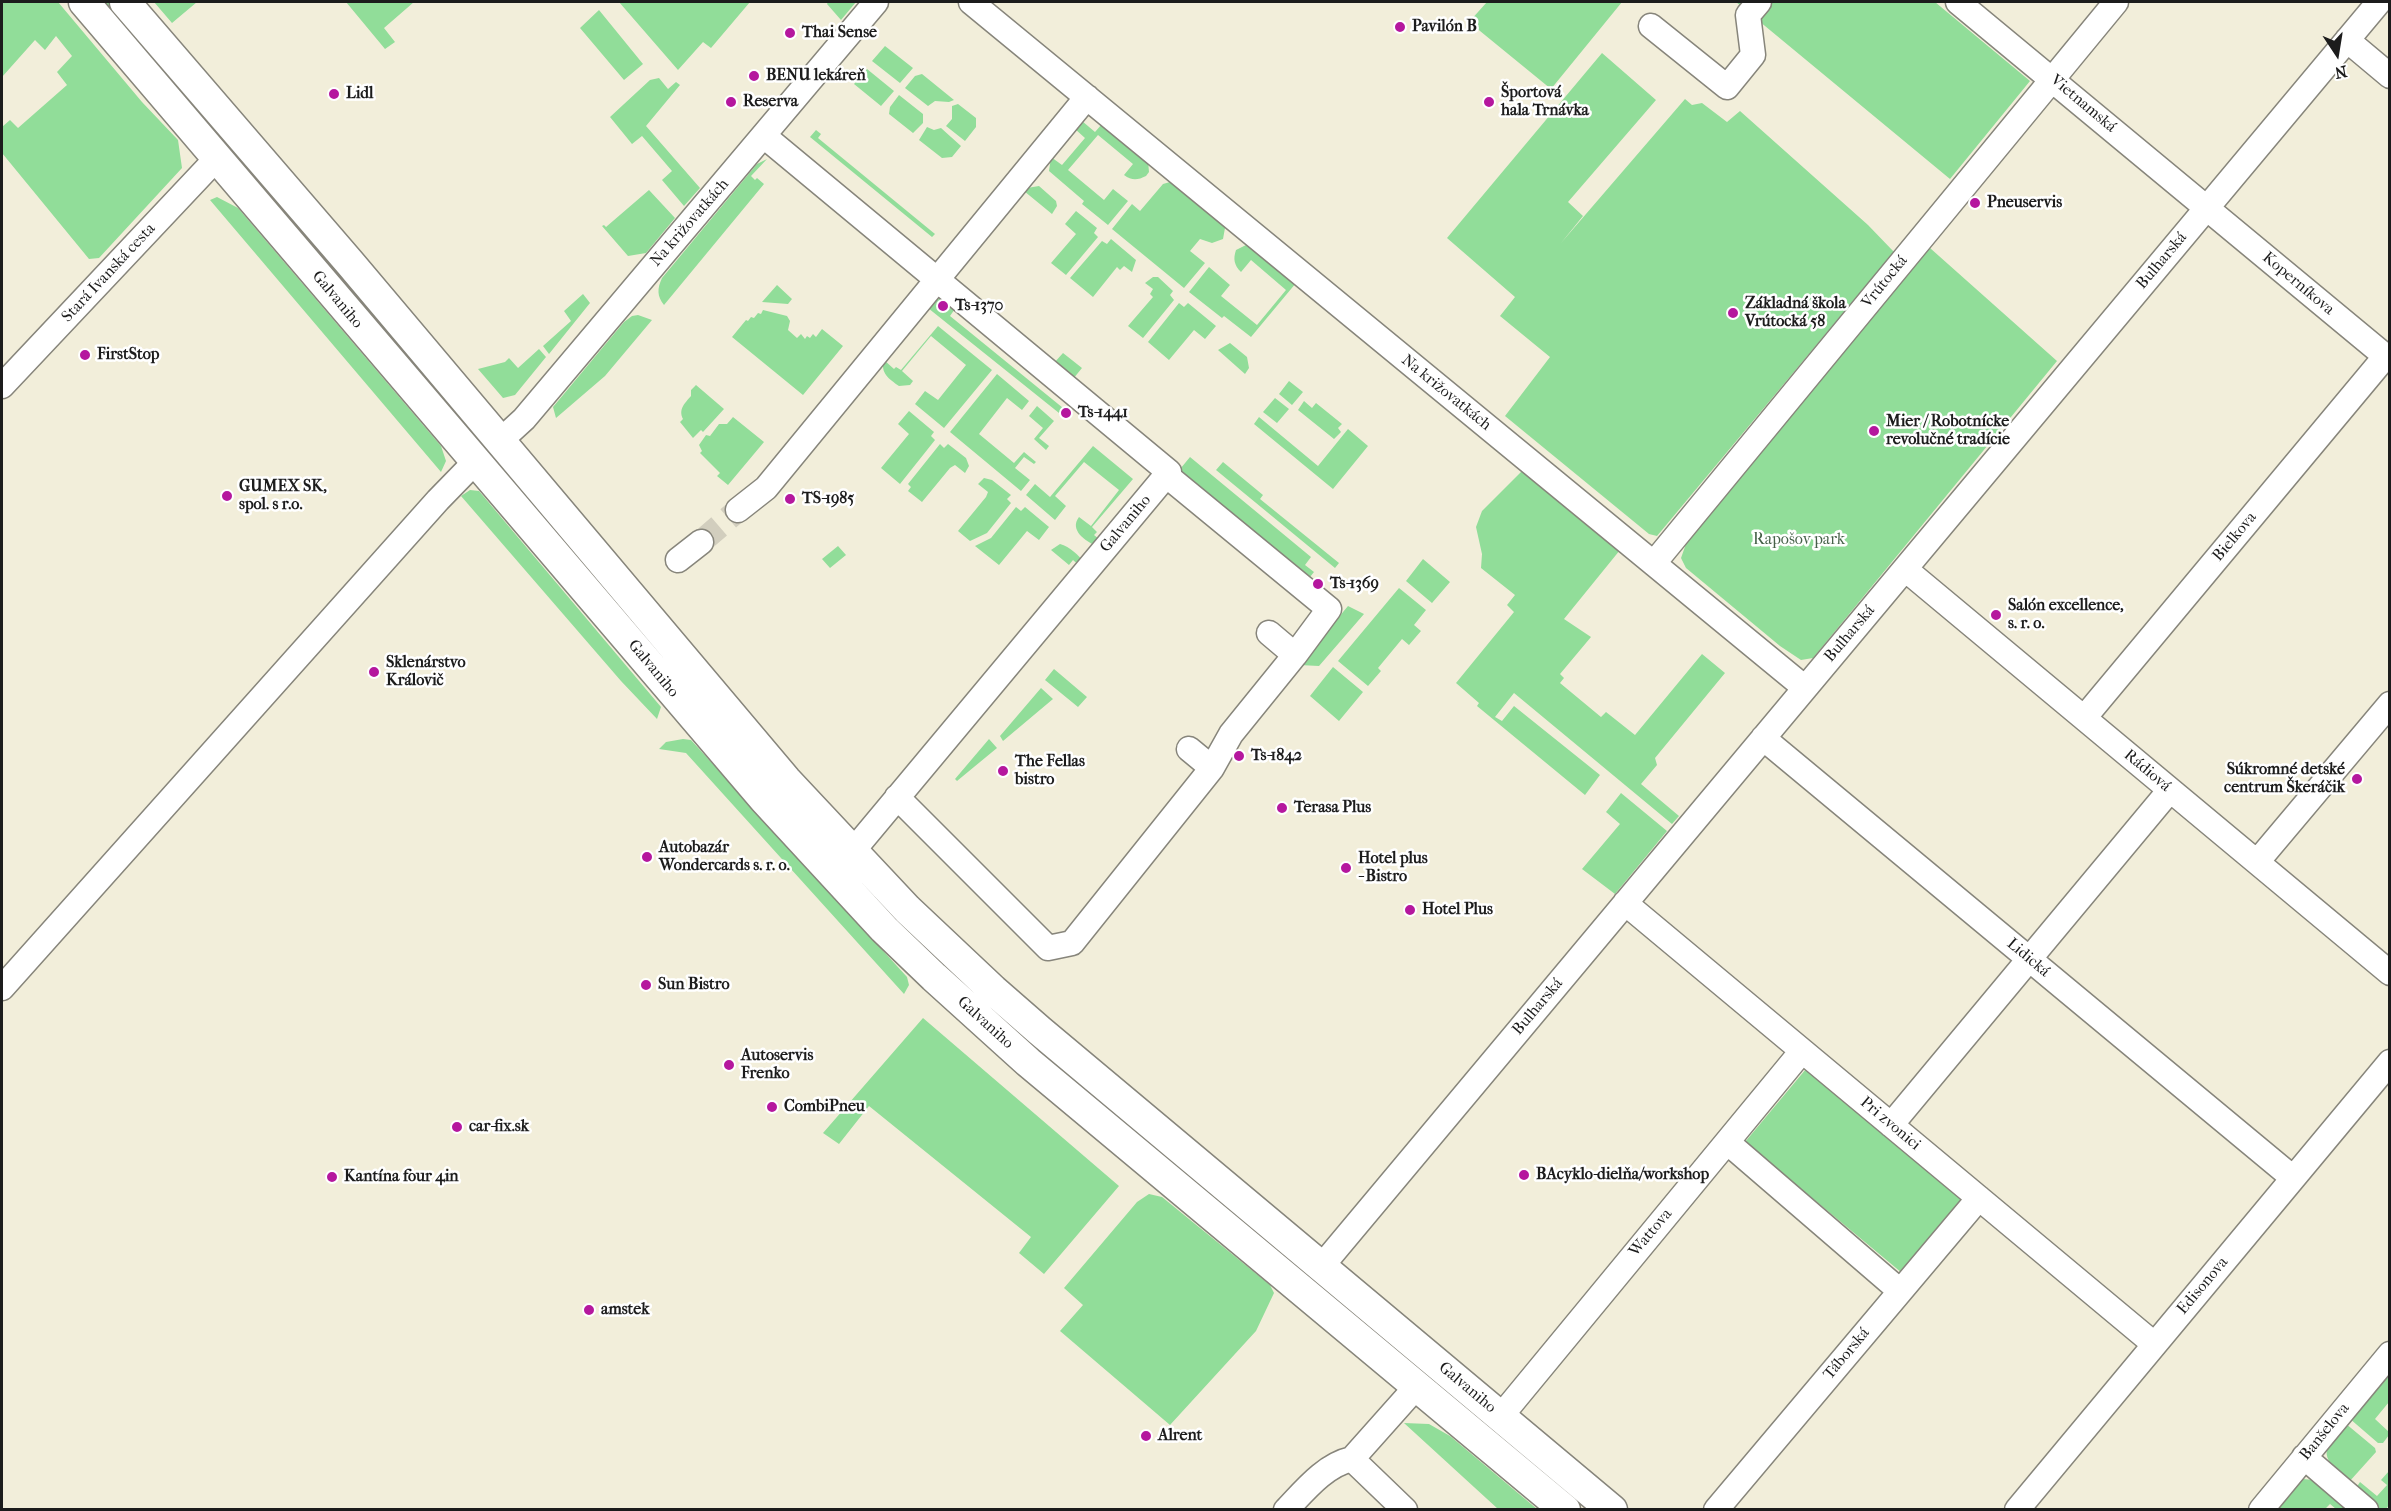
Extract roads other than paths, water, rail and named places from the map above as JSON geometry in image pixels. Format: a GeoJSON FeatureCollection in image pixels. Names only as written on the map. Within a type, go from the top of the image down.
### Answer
{"type":"FeatureCollection","features":[{"type":"Feature","properties":{"kind":"main road","name":"Galvaniho"},"geometry":{"type":"LineString","coordinates":[[84,2],[764,799],[884,928],[934,977],[1028,1062],[1565,1509]]}},
{"type":"Feature","properties":{"kind":"main road","name":"Galvaniho"},"geometry":{"type":"LineString","coordinates":[[125,2],[786,780],[907,909],[993,990],[1612,1509]]}},
{"type":"Feature","properties":{"kind":"main road"},"geometry":{"type":"LineString","coordinates":[[216,159],[239,135]]}},
{"type":"Feature","properties":{"kind":"main road"},"geometry":{"type":"LineString","coordinates":[[475,462],[500,441]]}},
{"type":"Feature","properties":{"kind":"main road"},"geometry":{"type":"LineString","coordinates":[[1284,1277],[1321,1267]]}},
{"type":"Feature","properties":{"kind":"street","name":"Na križovatkách"},"geometry":{"type":"LineString","coordinates":[[500,441],[524,419],[876,2]]}},
{"type":"Feature","properties":{"kind":"street","name":"Na križovatkách"},"geometry":{"type":"LineString","coordinates":[[971,2],[1805,688]]}},
{"type":"Feature","properties":{"kind":"street"},"geometry":{"type":"LineString","coordinates":[[1651,26],[1727,87],[1753,55],[1748,15],[1759,2]]}},
{"type":"Feature","properties":{"kind":"street","name":"Vietnamská"},"geometry":{"type":"LineString","coordinates":[[1958,2],[2207,207]]}},
{"type":"Feature","properties":{"kind":"street","name":"Vrútocká"},"geometry":{"type":"LineString","coordinates":[[1654,563],[2116,2]]}},
{"type":"Feature","properties":{"kind":"street","name":"Bulharská"},"geometry":{"type":"LineString","coordinates":[[1321,1267],[2379,2]]}},
{"type":"Feature","properties":{"kind":"street"},"geometry":{"type":"LineString","coordinates":[[2347,40],[2390,76]]}},
{"type":"Feature","properties":{"kind":"street"},"geometry":{"type":"LineString","coordinates":[[738,510],[766,488],[1088,97]]}},
{"type":"Feature","properties":{"kind":"street"},"geometry":{"type":"LineString","coordinates":[[764,136],[1329,609],[1231,734],[1212,768],[1072,943],[1048,948],[897,797]]}},
{"type":"Feature","properties":{"kind":"street","name":"Stará Ivanská cesta"},"geometry":{"type":"LineString","coordinates":[[2,386],[216,159]]}},
{"type":"Feature","properties":{"kind":"street","name":"Koperníkova"},"geometry":{"type":"LineString","coordinates":[[2207,207],[2387,358]]}},
{"type":"Feature","properties":{"kind":"street","name":"Bielkova"},"geometry":{"type":"LineString","coordinates":[[2084,718],[2387,358]]}},
{"type":"Feature","properties":{"kind":"street"},"geometry":{"type":"LineString","coordinates":[[2,988],[475,462]]}},
{"type":"Feature","properties":{"kind":"street","name":"Galvaniho"},"geometry":{"type":"LineString","coordinates":[[852,852],[1168,474]]}},
{"type":"Feature","properties":{"kind":"street"},"geometry":{"type":"LineString","coordinates":[[678,561],[701,542]]}},
{"type":"Feature","properties":{"kind":"street","name":"Rádiová"},"geometry":{"type":"LineString","coordinates":[[1905,568],[2390,973]]}},
{"type":"Feature","properties":{"kind":"street"},"geometry":{"type":"LineString","coordinates":[[1269,633],[1294,655]]}},
{"type":"Feature","properties":{"kind":"street"},"geometry":{"type":"LineString","coordinates":[[2257,862],[2390,704]]}},
{"type":"Feature","properties":{"kind":"street","name":"Lidická"},"geometry":{"type":"LineString","coordinates":[[1763,738],[2293,1178]]}},
{"type":"Feature","properties":{"kind":"street"},"geometry":{"type":"LineString","coordinates":[[1189,749],[1212,768]]}},
{"type":"Feature","properties":{"kind":"street"},"geometry":{"type":"LineString","coordinates":[[1891,1125],[2170,790]]}},
{"type":"Feature","properties":{"kind":"street","name":"Pri zvonici"},"geometry":{"type":"LineString","coordinates":[[1625,903],[2154,1344]]}},
{"type":"Feature","properties":{"kind":"street","name":"Wattova"},"geometry":{"type":"LineString","coordinates":[[1501,1416],[1802,1051]]}},
{"type":"Feature","properties":{"kind":"street","name":"Edisonova"},"geometry":{"type":"LineString","coordinates":[[2017,1509],[2390,1062]]}},
{"type":"Feature","properties":{"kind":"street"},"geometry":{"type":"LineString","coordinates":[[1727,1142],[1900,1291]]}},
{"type":"Feature","properties":{"kind":"street","name":"Táborská"},"geometry":{"type":"LineString","coordinates":[[1716,1509],[1979,1198]]}},
{"type":"Feature","properties":{"kind":"street","name":"Banšelova"},"geometry":{"type":"LineString","coordinates":[[2261,1509],[2390,1354]]}},
{"type":"Feature","properties":{"kind":"street"},"geometry":{"type":"LineString","coordinates":[[1286,1509],[1313,1482],[1338,1462],[1352,1459],[1417,1386]]}},
{"type":"Feature","properties":{"kind":"street"},"geometry":{"type":"LineString","coordinates":[[2304,1457],[2366,1509]]}},
{"type":"Feature","properties":{"kind":"street"},"geometry":{"type":"LineString","coordinates":[[1352,1459],[1405,1509]]}},
{"type":"Feature","properties":{"kind":"tunnel"},"geometry":{"type":"LineString","coordinates":[[701,542],[738,510]]}},
{"type":"Feature","properties":{"kind":"place","name":"Pavilón B"},"geometry":{"type":"Point","coordinates":[1400,27]}},
{"type":"Feature","properties":{"kind":"place","name":"Thai Sense"},"geometry":{"type":"Point","coordinates":[790,33]}},
{"type":"Feature","properties":{"kind":"place","name":"BENU lekáreň"},"geometry":{"type":"Point","coordinates":[754,76]}},
{"type":"Feature","properties":{"kind":"place","name":"Lidl"},"geometry":{"type":"Point","coordinates":[334,94]}},
{"type":"Feature","properties":{"kind":"place","name":"Reserva"},"geometry":{"type":"Point","coordinates":[731,102]}},
{"type":"Feature","properties":{"kind":"place","name":"Športová hala Trnávka"},"geometry":{"type":"Point","coordinates":[1489,102]}},
{"type":"Feature","properties":{"kind":"place","name":"Pneuservis"},"geometry":{"type":"Point","coordinates":[1975,203]}},
{"type":"Feature","properties":{"kind":"place","name":"Ts-1370"},"geometry":{"type":"Point","coordinates":[943,306]}},
{"type":"Feature","properties":{"kind":"place","name":"Základná škola Vrútocká 58"},"geometry":{"type":"Point","coordinates":[1733,313]}},
{"type":"Feature","properties":{"kind":"place","name":"FirstStop"},"geometry":{"type":"Point","coordinates":[85,355]}},
{"type":"Feature","properties":{"kind":"place","name":"Ts-1441"},"geometry":{"type":"Point","coordinates":[1066,413]}},
{"type":"Feature","properties":{"kind":"place","name":"Mier / Robotnícke revolučné tradície"},"geometry":{"type":"Point","coordinates":[1874,431]}},
{"type":"Feature","properties":{"kind":"place","name":"GUMEX SK, spol. s r.o."},"geometry":{"type":"Point","coordinates":[227,496]}},
{"type":"Feature","properties":{"kind":"place","name":"TS-1985"},"geometry":{"type":"Point","coordinates":[790,499]}},
{"type":"Feature","properties":{"kind":"place","name":"Ts-1369"},"geometry":{"type":"Point","coordinates":[1318,584]}},
{"type":"Feature","properties":{"kind":"place","name":"Salón excellence, s. r. o."},"geometry":{"type":"Point","coordinates":[1996,615]}},
{"type":"Feature","properties":{"kind":"place","name":"Sklenárstvo Královič"},"geometry":{"type":"Point","coordinates":[374,672]}},
{"type":"Feature","properties":{"kind":"place","name":"Ts-1842"},"geometry":{"type":"Point","coordinates":[1239,756]}},
{"type":"Feature","properties":{"kind":"place","name":"The Fellas bistro"},"geometry":{"type":"Point","coordinates":[1003,771]}},
{"type":"Feature","properties":{"kind":"place","name":"Súkromné detské centrum Škeráčik"},"geometry":{"type":"Point","coordinates":[2357,779]}},
{"type":"Feature","properties":{"kind":"place","name":"Terasa Plus"},"geometry":{"type":"Point","coordinates":[1282,808]}},
{"type":"Feature","properties":{"kind":"place","name":"Autobazár Wondercards s. r. o."},"geometry":{"type":"Point","coordinates":[647,857]}},
{"type":"Feature","properties":{"kind":"place","name":"Hotel plus - Bistro"},"geometry":{"type":"Point","coordinates":[1346,868]}},
{"type":"Feature","properties":{"kind":"place","name":"Hotel Plus"},"geometry":{"type":"Point","coordinates":[1410,910]}},
{"type":"Feature","properties":{"kind":"place","name":"Sun Bistro"},"geometry":{"type":"Point","coordinates":[646,985]}},
{"type":"Feature","properties":{"kind":"place","name":"Autoservis Frenko"},"geometry":{"type":"Point","coordinates":[729,1065]}},
{"type":"Feature","properties":{"kind":"place","name":"CombiPneu"},"geometry":{"type":"Point","coordinates":[772,1107]}},
{"type":"Feature","properties":{"kind":"place","name":"car-fix.sk"},"geometry":{"type":"Point","coordinates":[457,1127]}},
{"type":"Feature","properties":{"kind":"place","name":"BAcyklo-dielňa/workshop"},"geometry":{"type":"Point","coordinates":[1524,1175]}},
{"type":"Feature","properties":{"kind":"place","name":"Kantína four 4in"},"geometry":{"type":"Point","coordinates":[332,1177]}},
{"type":"Feature","properties":{"kind":"place","name":"amstek"},"geometry":{"type":"Point","coordinates":[589,1310]}},
{"type":"Feature","properties":{"kind":"place","name":"Alrent"},"geometry":{"type":"Point","coordinates":[1146,1436]}},
{"type":"Feature","properties":{"kind":"park label","name":"Rapošov park"},"geometry":{"type":"Point","coordinates":[1799,540]}}]}
